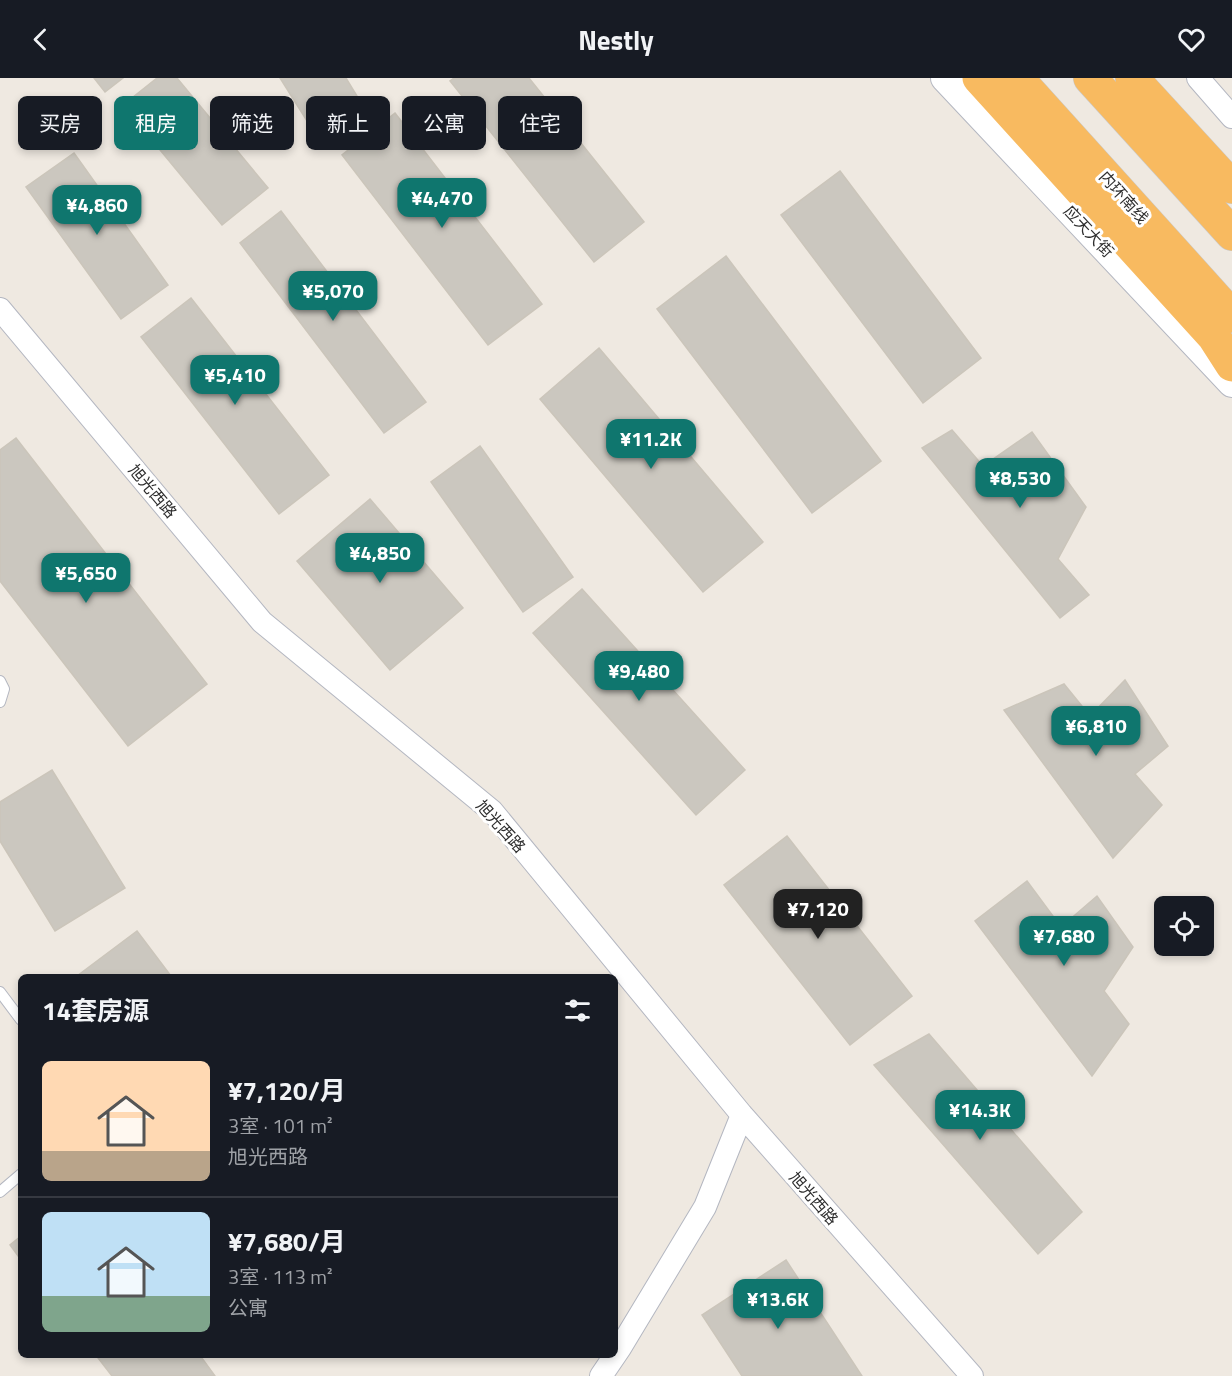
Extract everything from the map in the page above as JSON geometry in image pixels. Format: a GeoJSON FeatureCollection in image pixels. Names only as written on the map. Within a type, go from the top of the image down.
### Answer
{"type":"FeatureCollection","features":[{"type":"Feature","properties":{"kind":"highway"},"geometry":{"type":"LineString","coordinates":[[979,78],[1226,337],[1232,365]]}},
{"type":"Feature","properties":{"kind":"highway","name":"内环南线"},"geometry":{"type":"LineString","coordinates":[[1017,78],[1226,337]]}},
{"type":"Feature","properties":{"kind":"highway"},"geometry":{"type":"LineString","coordinates":[[1090,78],[1232,234]]}},
{"type":"Feature","properties":{"kind":"highway"},"geometry":{"type":"LineString","coordinates":[[1132,78],[1232,187]]}},
{"type":"Feature","properties":{"kind":"street","name":"应天大街"},"geometry":{"type":"LineString","coordinates":[[945,78],[1232,383]]}},
{"type":"Feature","properties":{"kind":"street"},"geometry":{"type":"LineString","coordinates":[[1150,78],[1232,168]]}},
{"type":"Feature","properties":{"kind":"street"},"geometry":{"type":"LineString","coordinates":[[1198,78],[1232,117]]}},
{"type":"Feature","properties":{"kind":"street","name":"旭光西路"},"geometry":{"type":"LineString","coordinates":[[0,309],[262,622],[492,811],[742,1115],[972,1376]]}},
{"type":"Feature","properties":{"kind":"street"},"geometry":{"type":"LineString","coordinates":[[618,1348],[705,1207],[742,1115]]}},
{"type":"Feature","properties":{"kind":"street"},"geometry":{"type":"LineString","coordinates":[[601,1376],[612,1358]]}},
{"type":"Feature","properties":{"kind":"lane"},"geometry":{"type":"LineString","coordinates":[[0,681],[4,689],[0,702]]}},
{"type":"Feature","properties":{"kind":"lane"},"geometry":{"type":"LineString","coordinates":[[0,992],[18,1016]]}},
{"type":"Feature","properties":{"kind":"lane"},"geometry":{"type":"LineString","coordinates":[[0,1192],[18,1177]]}},
{"type":"Feature","properties":{"kind":"building"},"geometry":{"type":"Polygon","coordinates":[[[94,78],[123,78],[105,92],[94,78]]]}},
{"type":"Feature","properties":{"kind":"building"},"geometry":{"type":"Polygon","coordinates":[[[157,78],[177,78],[192,96],[134,96],[157,78]]]}},
{"type":"Feature","properties":{"kind":"building"},"geometry":{"type":"Polygon","coordinates":[[[280,78],[346,78],[357,96],[306,96],[306,119],[294,100],[294,96],[291,96],[280,78]]]}},
{"type":"Feature","properties":{"kind":"building"},"geometry":{"type":"Polygon","coordinates":[[[454,78],[529,78],[543,96],[498,96],[498,141],[486,126],[486,96],[462,96],[450,81],[454,78]]]}},
{"type":"Feature","properties":{"kind":"building"},"geometry":{"type":"Polygon","coordinates":[[[198,103],[210,118],[210,150],[237,150],[268,188],[222,225],[160,150],[198,150],[198,103]]]}},
{"type":"Feature","properties":{"kind":"building"},"geometry":{"type":"Polygon","coordinates":[[[395,113],[402,122],[402,150],[423,150],[542,304],[488,345],[342,155],[348,150],[390,150],[390,117],[395,113]]]}},
{"type":"Feature","properties":{"kind":"building"},"geometry":{"type":"Polygon","coordinates":[[[582,144],[644,222],[594,262],[505,150],[582,150],[582,144]]]}},
{"type":"Feature","properties":{"kind":"building"},"geometry":{"type":"Polygon","coordinates":[[[74,153],[168,285],[121,319],[26,187],[74,153]]]}},
{"type":"Feature","properties":{"kind":"building"},"geometry":{"type":"Polygon","coordinates":[[[840,171],[981,358],[923,403],[781,215],[840,171]]]}},
{"type":"Feature","properties":{"kind":"building"},"geometry":{"type":"Polygon","coordinates":[[[281,211],[426,402],[384,433],[240,243],[281,211]]]}},
{"type":"Feature","properties":{"kind":"building"},"geometry":{"type":"Polygon","coordinates":[[[726,256],[881,461],[812,513],[657,309],[726,256]]]}},
{"type":"Feature","properties":{"kind":"building"},"geometry":{"type":"Polygon","coordinates":[[[191,298],[329,475],[279,514],[141,337],[191,298]]]}},
{"type":"Feature","properties":{"kind":"building"},"geometry":{"type":"Polygon","coordinates":[[[599,348],[763,542],[703,592],[540,399],[599,348]]]}},
{"type":"Feature","properties":{"kind":"building"},"geometry":{"type":"Polygon","coordinates":[[[952,430],[983,466],[1032,432],[1086,507],[1058,559],[1089,595],[1060,618],[922,448],[952,430]]]}},
{"type":"Feature","properties":{"kind":"building"},"geometry":{"type":"Polygon","coordinates":[[[16,438],[207,684],[128,746],[0,581],[0,450],[16,438]]]}},
{"type":"Feature","properties":{"kind":"building"},"geometry":{"type":"Polygon","coordinates":[[[480,446],[573,577],[523,612],[431,482],[480,446]]]}},
{"type":"Feature","properties":{"kind":"building"},"geometry":{"type":"Polygon","coordinates":[[[370,499],[463,608],[390,670],[297,561],[370,499]]]}},
{"type":"Feature","properties":{"kind":"building"},"geometry":{"type":"Polygon","coordinates":[[[582,589],[745,770],[696,815],[533,633],[582,589]]]}},
{"type":"Feature","properties":{"kind":"building"},"geometry":{"type":"Polygon","coordinates":[[[1125,680],[1168,746],[1135,774],[1162,805],[1113,858],[1004,710],[1064,684],[1090,716],[1125,680]]]}},
{"type":"Feature","properties":{"kind":"building"},"geometry":{"type":"Polygon","coordinates":[[[52,770],[125,888],[55,931],[0,841],[0,802],[52,770]]]}},
{"type":"Feature","properties":{"kind":"building"},"geometry":{"type":"Polygon","coordinates":[[[787,836],[912,996],[850,1045],[724,885],[787,836]]]}},
{"type":"Feature","properties":{"kind":"building"},"geometry":{"type":"Polygon","coordinates":[[[1027,881],[1061,927],[1097,896],[1133,947],[1104,991],[1129,1024],[1092,1076],[975,921],[1027,881]]]}},
{"type":"Feature","properties":{"kind":"building"},"geometry":{"type":"Polygon","coordinates":[[[137,931],[169,974],[80,974],[137,931]]]}},
{"type":"Feature","properties":{"kind":"building"},"geometry":{"type":"Polygon","coordinates":[[[929,1034],[1082,1212],[1038,1254],[874,1065],[929,1034]]]}},
{"type":"Feature","properties":{"kind":"building"},"geometry":{"type":"Polygon","coordinates":[[[18,1238],[18,1256],[10,1245],[18,1238]]]}},
{"type":"Feature","properties":{"kind":"building"},"geometry":{"type":"Polygon","coordinates":[[[786,1260],[862,1376],[742,1376],[702,1315],[786,1260]]]}},
{"type":"Feature","properties":{"kind":"building"},"geometry":{"type":"Polygon","coordinates":[[[98,1358],[202,1358],[215,1376],[112,1376],[98,1358]]]}}]}
